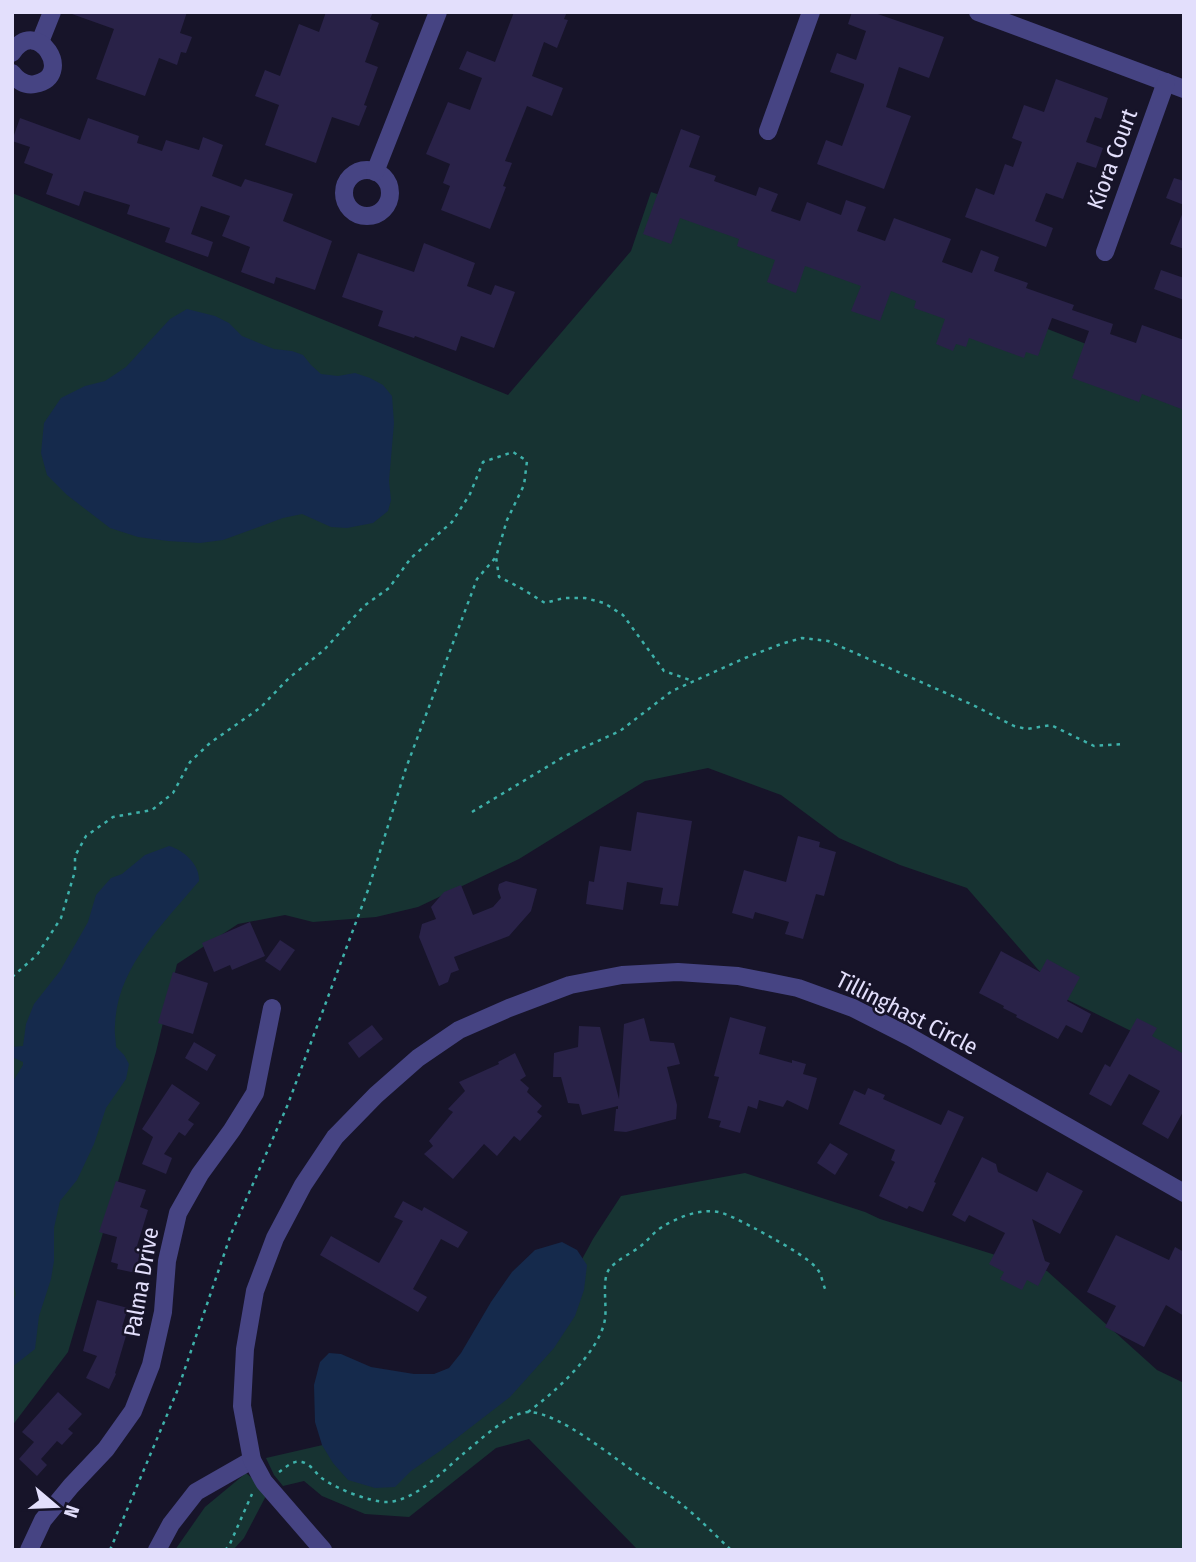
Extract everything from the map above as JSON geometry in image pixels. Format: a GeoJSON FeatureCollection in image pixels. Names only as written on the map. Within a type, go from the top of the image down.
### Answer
{"type":"FeatureCollection","features":[{"type":"Feature","properties":{"kind":"street"},"geometry":{"type":"LineString","coordinates":[[40,42],[52,12]]}},
{"type":"Feature","properties":{"kind":"street"},"geometry":{"type":"LineString","coordinates":[[375,172],[438,12]]}},
{"type":"Feature","properties":{"kind":"street"},"geometry":{"type":"LineString","coordinates":[[768,131],[811,12]]}},
{"type":"Feature","properties":{"kind":"street"},"geometry":{"type":"LineString","coordinates":[[978,12],[1184,89]]}},
{"type":"Feature","properties":{"kind":"street"},"geometry":{"type":"LineString","coordinates":[[12,52],[23,42],[40,42],[52,54],[54,62],[52,71],[40,83],[23,83],[12,73]]}},
{"type":"Feature","properties":{"kind":"street","name":"Kiora Court"},"geometry":{"type":"LineString","coordinates":[[1105,252],[1166,82]]}},
{"type":"Feature","properties":{"kind":"street","name":"Tillinghast Circle"},"geometry":{"type":"LineString","coordinates":[[323,1550],[264,1482],[252,1460],[242,1406],[245,1349],[255,1291],[275,1238],[303,1185],[335,1138],[376,1095],[418,1058],[459,1030],[509,1008],[570,985],[622,975],[678,972],[738,976],[798,988],[853,1008],[910,1037],[1184,1193]]}},
{"type":"Feature","properties":{"kind":"street","name":"Palma Drive"},"geometry":{"type":"LineString","coordinates":[[29,1550],[43,1520],[106,1449],[133,1411],[151,1365],[163,1312],[167,1261],[178,1213],[200,1174],[255,1093],[272,1008]]}},
{"type":"Feature","properties":{"kind":"street"},"geometry":{"type":"LineString","coordinates":[[157,1550],[171,1524],[196,1492],[252,1460]]}},
{"type":"Feature","properties":{"kind":"path"},"geometry":{"type":"LineString","coordinates":[[12,977],[37,955],[61,918],[75,871],[75,856],[86,836],[113,817],[152,810],[173,793],[190,762],[210,743],[260,708],[289,678],[324,650],[364,606],[389,588],[411,558],[452,522],[470,494],[482,462],[513,452],[527,461],[524,485],[507,520],[496,557],[477,579],[406,768],[368,890],[288,1104],[231,1234],[178,1389],[110,1550]]}},
{"type":"Feature","properties":{"kind":"path"},"geometry":{"type":"LineString","coordinates":[[496,557],[499,577],[545,603],[564,598],[585,598],[604,603],[623,615],[664,671],[693,681]]}},
{"type":"Feature","properties":{"kind":"path"},"geometry":{"type":"LineString","coordinates":[[472,812],[565,756],[620,731],[672,691],[745,658],[802,638],[828,641],[1014,726],[1027,729],[1051,725],[1094,746],[1122,744]]}},
{"type":"Feature","properties":{"kind":"path"},"geometry":{"type":"LineString","coordinates":[[225,1550],[257,1487],[293,1463],[300,1461],[309,1465],[320,1477],[345,1491],[386,1502],[398,1500],[428,1483],[488,1433],[515,1416],[528,1412],[565,1381],[600,1335],[605,1323],[605,1280],[608,1271],[660,1228],[673,1221],[705,1211],[722,1213],[742,1222],[799,1254],[818,1270],[826,1291]]}},
{"type":"Feature","properties":{"kind":"path"},"geometry":{"type":"LineString","coordinates":[[528,1412],[559,1422],[597,1444],[681,1504],[731,1550]]}},
{"type":"Feature","properties":{"kind":"green space"},"geometry":{"type":"Polygon","coordinates":[[[651,192],[950,291],[1184,382],[1184,1057],[1062,997],[967,888],[900,865],[839,838],[781,795],[708,768],[645,781],[519,859],[418,907],[376,917],[313,922],[285,915],[238,924],[177,964],[156,1052],[68,1352],[12,1426],[12,193],[508,395],[631,251],[651,192]]]}},
{"type":"Feature","properties":{"kind":"green space"},"geometry":{"type":"Polygon","coordinates":[[[745,1173],[1047,1271],[1157,1370],[1184,1383],[1184,1550],[638,1550],[529,1439],[496,1448],[409,1517],[365,1514],[322,1496],[304,1481],[283,1486],[274,1475],[266,1458],[327,1444],[348,1471],[562,1296],[593,1239],[621,1196],[745,1173]]]}},
{"type":"Feature","properties":{"kind":"green space"},"geometry":{"type":"Polygon","coordinates":[[[246,1473],[267,1494],[244,1538],[233,1550],[175,1550],[205,1507],[246,1473]]]}},
{"type":"Feature","properties":{"kind":"water"},"geometry":{"type":"Polygon","coordinates":[[[187,309],[215,316],[229,323],[242,336],[274,349],[303,355],[321,374],[338,376],[355,373],[383,385],[392,396],[394,423],[389,481],[391,500],[388,511],[373,523],[347,528],[331,527],[302,514],[283,518],[223,540],[200,543],[168,541],[138,537],[110,528],[67,495],[47,475],[41,453],[44,423],[61,398],[85,386],[105,381],[126,367],[170,319],[187,309]]]}},
{"type":"Feature","properties":{"kind":"water"},"geometry":{"type":"Polygon","coordinates":[[[169,846],[190,859],[197,869],[199,881],[145,947],[124,984],[115,1030],[116,1047],[129,1064],[126,1079],[106,1108],[94,1144],[77,1180],[60,1201],[54,1228],[51,1279],[39,1316],[35,1349],[12,1367],[12,1304],[16,1294],[12,1279],[12,1083],[23,1062],[12,1057],[12,1047],[23,1046],[26,1024],[34,1004],[60,971],[88,922],[96,895],[111,878],[122,874],[145,855],[169,846]]]}},
{"type":"Feature","properties":{"kind":"water"},"geometry":{"type":"Polygon","coordinates":[[[562,1242],[577,1250],[587,1265],[584,1290],[575,1316],[554,1348],[510,1397],[411,1471],[395,1487],[375,1488],[348,1480],[322,1445],[315,1422],[314,1385],[320,1362],[329,1353],[341,1354],[371,1367],[414,1374],[434,1374],[449,1368],[512,1272],[535,1250],[562,1242]]]}},
{"type":"Feature","properties":{"kind":"building"},"geometry":{"type":"Polygon","coordinates":[[[72,12],[187,12],[180,33],[192,37],[186,53],[181,52],[177,65],[159,58],[145,96],[96,79],[114,29],[72,12]]]}},
{"type":"Feature","properties":{"kind":"building"},"geometry":{"type":"Polygon","coordinates":[[[326,12],[373,12],[370,19],[379,23],[365,62],[378,67],[359,126],[332,117],[316,163],[265,145],[279,105],[255,96],[265,70],[280,76],[299,24],[319,32],[326,12]]]}},
{"type":"Feature","properties":{"kind":"building"},"geometry":{"type":"Polygon","coordinates":[[[514,12],[567,12],[564,19],[568,20],[557,48],[544,42],[532,76],[563,88],[552,116],[527,106],[505,161],[512,163],[490,229],[441,210],[450,186],[443,183],[450,164],[426,154],[448,102],[470,110],[482,78],[459,69],[467,51],[495,62],[514,12]]]}},
{"type":"Feature","properties":{"kind":"building"},"geometry":{"type":"Polygon","coordinates":[[[852,12],[872,12],[944,37],[929,78],[899,67],[886,107],[911,116],[884,189],[817,164],[826,140],[842,146],[864,86],[830,72],[837,53],[856,60],[866,31],[848,24],[852,12]]]}},
{"type":"Feature","properties":{"kind":"building"},"geometry":{"type":"Polygon","coordinates":[[[1056,79],[1108,98],[1101,119],[1095,117],[1086,142],[1103,148],[1096,168],[1077,162],[1063,199],[1046,193],[1035,221],[1053,228],[1046,247],[965,217],[976,188],[994,195],[1005,164],[1013,167],[1022,142],[1012,138],[1024,105],[1044,112],[1056,79]]]}},
{"type":"Feature","properties":{"kind":"building"},"geometry":{"type":"Polygon","coordinates":[[[20,118],[80,140],[88,118],[139,136],[137,143],[162,151],[166,140],[199,150],[203,137],[223,145],[212,176],[241,187],[245,179],[293,194],[283,221],[332,241],[315,290],[276,277],[274,284],[241,272],[250,247],[222,236],[230,216],[201,206],[191,234],[213,242],[208,257],[165,242],[170,228],[127,214],[130,205],[84,191],[79,206],[46,194],[53,174],[24,163],[30,147],[12,141],[20,118]]]}},
{"type":"Feature","properties":{"kind":"building"},"geometry":{"type":"Polygon","coordinates":[[[681,129],[700,136],[689,167],[716,176],[714,181],[756,196],[759,187],[778,194],[771,211],[800,221],[807,202],[841,215],[846,200],[866,207],[857,231],[885,241],[894,218],[951,239],[942,262],[972,273],[981,250],[999,257],[994,271],[1028,283],[1026,288],[1074,305],[1072,310],[1113,324],[1110,334],[1136,343],[1142,325],[1184,340],[1184,410],[1142,394],[1139,402],[1072,378],[1089,331],[1052,318],[1038,356],[1026,352],[1024,358],[969,338],[966,347],[956,344],[953,351],[936,344],[945,319],[914,308],[916,301],[891,291],[880,321],[851,311],[861,286],[805,266],[796,293],[767,282],[775,260],[737,246],[739,239],[680,218],[671,244],[643,234],[681,129]]]}},
{"type":"Feature","properties":{"kind":"building"},"geometry":{"type":"Polygon","coordinates":[[[1174,178],[1184,181],[1184,205],[1166,198],[1174,178]]]}},
{"type":"Feature","properties":{"kind":"building"},"geometry":{"type":"Polygon","coordinates":[[[1184,212],[1184,249],[1170,244],[1184,212]]]}},
{"type":"Feature","properties":{"kind":"building"},"geometry":{"type":"Polygon","coordinates":[[[424,243],[475,263],[467,286],[491,295],[495,285],[515,292],[494,348],[461,336],[456,351],[378,326],[383,311],[342,297],[358,253],[414,272],[424,243]]]}},
{"type":"Feature","properties":{"kind":"building"},"geometry":{"type":"Polygon","coordinates":[[[1161,270],[1184,278],[1184,300],[1154,289],[1161,270]]]}},
{"type":"Feature","properties":{"kind":"building"},"geometry":{"type":"Polygon","coordinates":[[[637,812],[692,821],[678,906],[660,904],[663,888],[627,882],[623,910],[586,904],[589,881],[594,882],[600,846],[631,851],[637,812]]]}},
{"type":"Feature","properties":{"kind":"building"},"geometry":{"type":"Polygon","coordinates":[[[798,836],[820,842],[819,847],[836,852],[824,896],[816,894],[803,939],[785,934],[789,922],[755,912],[753,919],[732,913],[744,870],[786,882],[798,836]]]}},
{"type":"Feature","properties":{"kind":"building"},"geometry":{"type":"Polygon","coordinates":[[[506,881],[537,889],[531,911],[509,936],[454,957],[459,970],[451,973],[448,982],[439,986],[419,937],[422,924],[436,919],[431,907],[444,892],[461,885],[473,915],[493,907],[501,898],[499,884],[506,881]]]}},
{"type":"Feature","properties":{"kind":"building"},"geometry":{"type":"Polygon","coordinates":[[[250,922],[265,956],[232,970],[230,965],[214,972],[202,943],[250,922]]]}},
{"type":"Feature","properties":{"kind":"building"},"geometry":{"type":"Polygon","coordinates":[[[280,940],[295,950],[280,971],[265,961],[280,940]]]}},
{"type":"Feature","properties":{"kind":"building"},"geometry":{"type":"Polygon","coordinates":[[[1001,951],[1040,972],[1047,959],[1080,977],[1067,1001],[1091,1014],[1082,1033],[1066,1025],[1058,1039],[1016,1017],[1017,1015],[1003,1008],[1004,1006],[979,993],[1001,951]]]}},
{"type":"Feature","properties":{"kind":"building"},"geometry":{"type":"Polygon","coordinates":[[[173,972],[208,983],[193,1034],[158,1023],[173,972]]]}},
{"type":"Feature","properties":{"kind":"building"},"geometry":{"type":"Polygon","coordinates":[[[730,1017],[766,1027],[759,1054],[806,1064],[803,1074],[817,1078],[808,1110],[787,1100],[783,1107],[759,1100],[757,1109],[748,1106],[740,1133],[719,1127],[721,1121],[708,1118],[719,1077],[714,1076],[730,1017]]]}},
{"type":"Feature","properties":{"kind":"building"},"geometry":{"type":"Polygon","coordinates":[[[644,1018],[650,1041],[674,1043],[680,1064],[667,1067],[677,1105],[676,1119],[626,1132],[614,1131],[618,1106],[582,1115],[579,1104],[568,1103],[561,1077],[553,1077],[554,1053],[578,1047],[579,1026],[600,1027],[619,1099],[624,1024],[644,1018]]]}},
{"type":"Feature","properties":{"kind":"building"},"geometry":{"type":"Polygon","coordinates":[[[1137,1018],[1157,1028],[1152,1036],[1184,1054],[1184,1110],[1168,1139],[1142,1124],[1160,1091],[1129,1074],[1111,1106],[1089,1094],[1105,1064],[1110,1067],[1137,1018]]]}},
{"type":"Feature","properties":{"kind":"building"},"geometry":{"type":"Polygon","coordinates":[[[372,1025],[383,1039],[359,1058],[348,1043],[372,1025]]]}},
{"type":"Feature","properties":{"kind":"building"},"geometry":{"type":"Polygon","coordinates":[[[194,1042],[216,1055],[207,1071],[185,1058],[194,1042]]]}},
{"type":"Feature","properties":{"kind":"building"},"geometry":{"type":"Polygon","coordinates":[[[515,1053],[526,1076],[520,1080],[529,1088],[527,1092],[542,1106],[537,1112],[542,1116],[520,1141],[514,1136],[497,1156],[484,1144],[453,1179],[424,1154],[433,1146],[429,1141],[453,1112],[448,1109],[465,1091],[459,1082],[499,1064],[498,1062],[515,1053]]]}},
{"type":"Feature","properties":{"kind":"building"},"geometry":{"type":"Polygon","coordinates":[[[172,1084],[200,1103],[188,1120],[194,1124],[185,1136],[179,1132],[164,1154],[172,1158],[166,1174],[142,1164],[153,1137],[142,1129],[172,1084]]]}},
{"type":"Feature","properties":{"kind":"building"},"geometry":{"type":"Polygon","coordinates":[[[868,1088],[885,1095],[883,1099],[941,1125],[948,1110],[964,1117],[923,1212],[909,1206],[907,1209],[879,1196],[895,1162],[891,1160],[895,1150],[839,1124],[854,1090],[865,1095],[868,1088]]]}},
{"type":"Feature","properties":{"kind":"building"},"geometry":{"type":"Polygon","coordinates":[[[830,1143],[848,1154],[835,1175],[817,1163],[830,1143]]]}},
{"type":"Feature","properties":{"kind":"building"},"geometry":{"type":"Polygon","coordinates":[[[982,1157],[996,1164],[998,1172],[1037,1192],[1047,1172],[1083,1191],[1060,1234],[1032,1219],[1045,1261],[1050,1263],[1038,1286],[1027,1280],[1022,1290],[1000,1279],[1004,1272],[989,1264],[1005,1233],[969,1215],[965,1222],[952,1215],[982,1157]]]}},
{"type":"Feature","properties":{"kind":"building"},"geometry":{"type":"Polygon","coordinates":[[[116,1181],[146,1190],[140,1207],[148,1210],[137,1246],[142,1247],[136,1273],[117,1269],[118,1264],[111,1262],[117,1237],[99,1232],[116,1181]]]}},
{"type":"Feature","properties":{"kind":"building"},"geometry":{"type":"Polygon","coordinates":[[[403,1201],[422,1211],[424,1207],[468,1232],[458,1248],[441,1239],[413,1289],[427,1297],[418,1312],[320,1255],[331,1236],[379,1263],[403,1221],[394,1217],[403,1201]]]}},
{"type":"Feature","properties":{"kind":"building"},"geometry":{"type":"Polygon","coordinates":[[[1116,1235],[1169,1260],[1175,1247],[1184,1252],[1184,1316],[1166,1305],[1144,1347],[1105,1327],[1116,1306],[1087,1292],[1116,1235]]]}},
{"type":"Feature","properties":{"kind":"building"},"geometry":{"type":"Polygon","coordinates":[[[97,1300],[128,1308],[122,1327],[128,1329],[116,1374],[109,1389],[86,1378],[97,1356],[83,1351],[97,1300]]]}},
{"type":"Feature","properties":{"kind":"building"},"geometry":{"type":"Polygon","coordinates":[[[58,1392],[82,1414],[68,1429],[73,1433],[62,1445],[57,1441],[41,1459],[47,1465],[37,1476],[19,1459],[34,1442],[22,1432],[58,1392]]]}}]}
